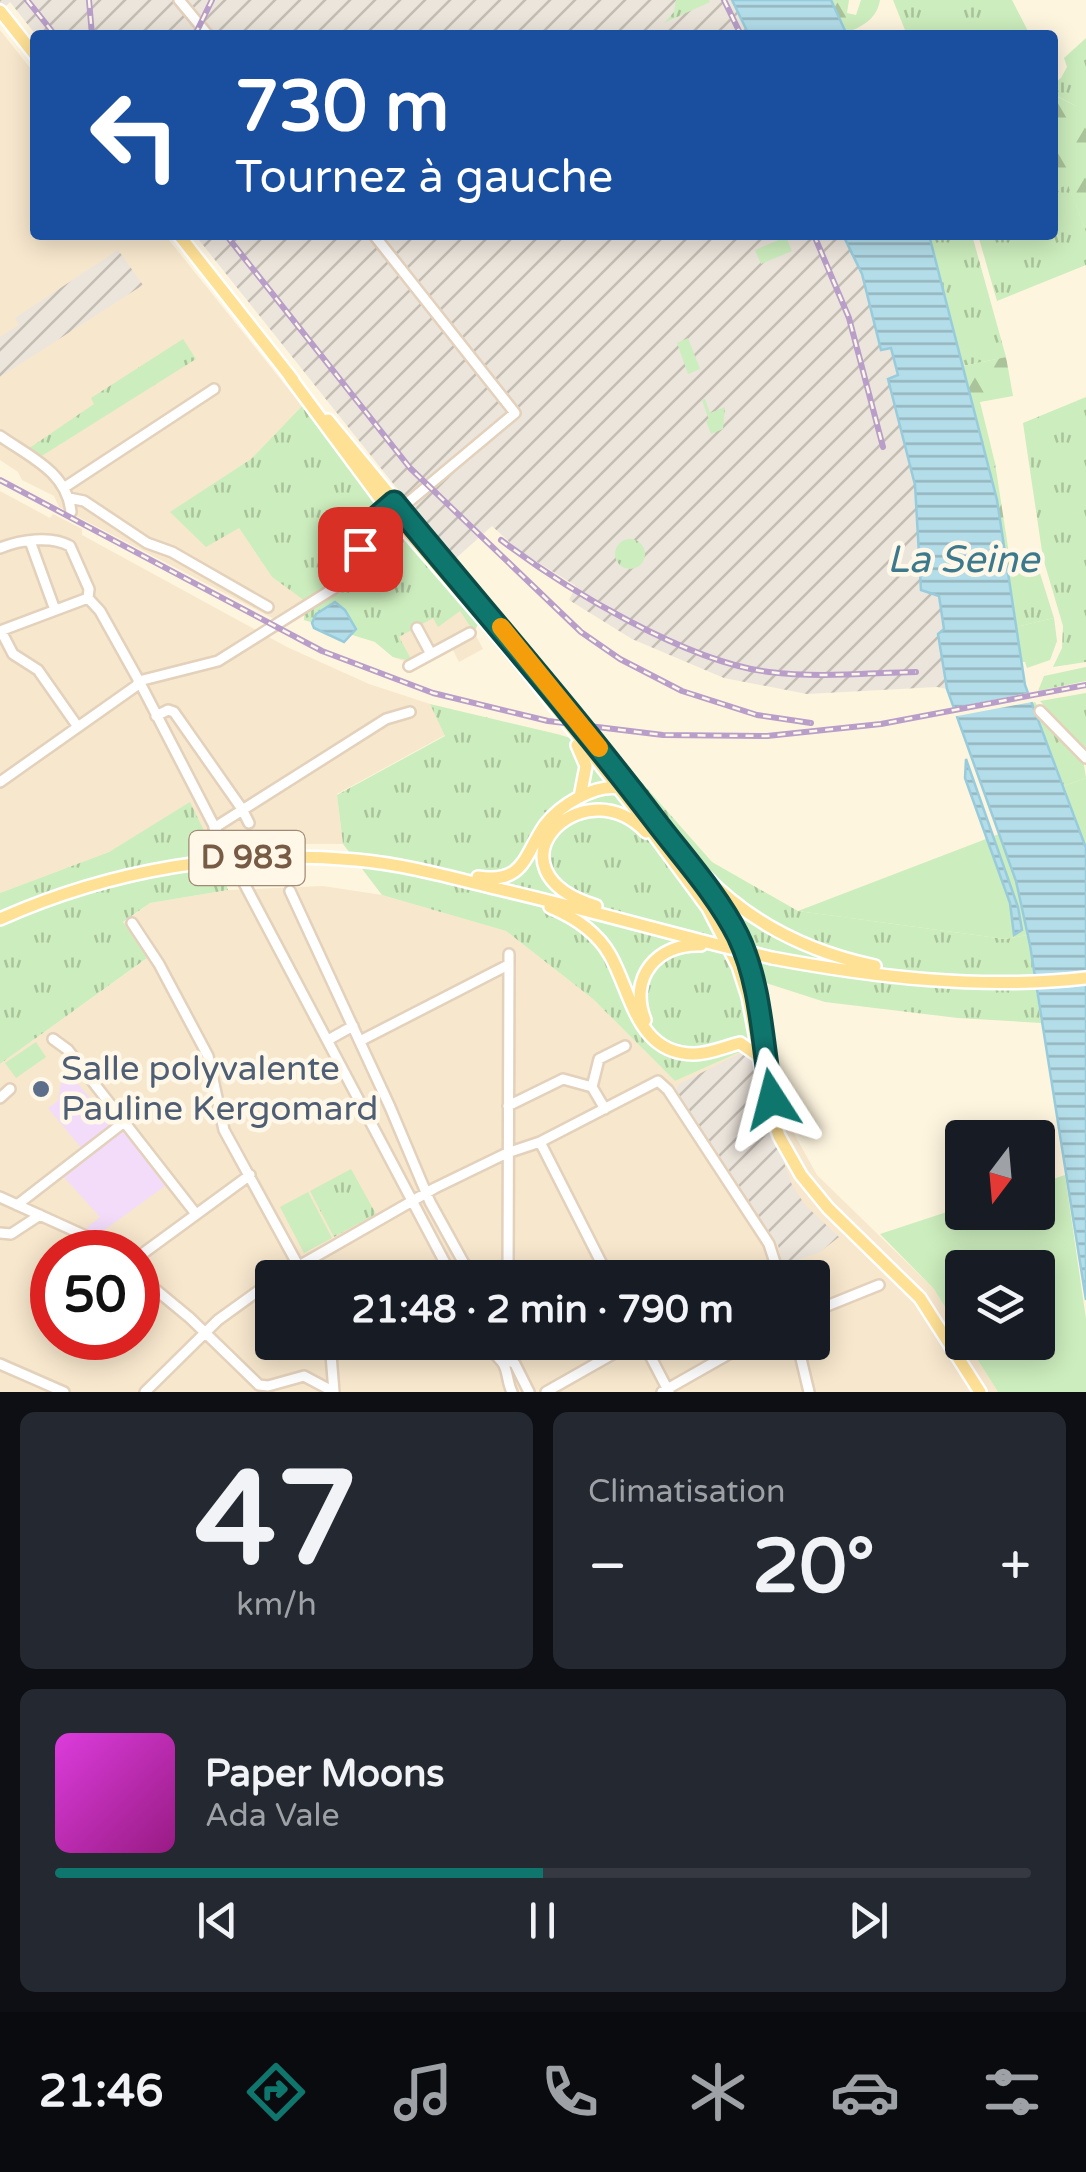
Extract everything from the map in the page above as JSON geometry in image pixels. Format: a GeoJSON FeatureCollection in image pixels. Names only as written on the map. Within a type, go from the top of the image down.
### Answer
{"type":"FeatureCollection","features":[{"type":"Feature","properties":{"kind":"main road"},"geometry":{"type":"LineString","coordinates":[[0,11],[30,49]]}},
{"type":"Feature","properties":{"kind":"main road"},"geometry":{"type":"LineString","coordinates":[[183,240],[393,508],[496,621],[720,907],[746,958],[753,1036],[779,1136],[801,1175],[828,1208],[920,1298],[980,1392]]}},
{"type":"Feature","properties":{"kind":"main road"},"geometry":{"type":"LineString","coordinates":[[393,508],[402,525],[519,661],[708,908],[727,950],[772,1099],[810,1184]]}},
{"type":"Feature","properties":{"kind":"main road"},"geometry":{"type":"LineString","coordinates":[[561,715],[586,766],[580,798]]}},
{"type":"Feature","properties":{"kind":"main road"},"geometry":{"type":"LineString","coordinates":[[439,873],[492,879],[512,874],[524,864],[550,820],[598,787],[618,787],[643,804]]}},
{"type":"Feature","properties":{"kind":"main road"},"geometry":{"type":"LineString","coordinates":[[645,925],[586,902],[558,886],[548,874],[544,857],[551,830],[561,820],[577,814],[604,812],[622,816],[640,825],[683,872]]}},
{"type":"Feature","properties":{"kind":"main road"},"geometry":{"type":"LineString","coordinates":[[658,824],[721,893],[768,927],[838,958],[922,978]]}},
{"type":"Feature","properties":{"kind":"main road","name":"D 983"},"geometry":{"type":"LineString","coordinates":[[0,919],[109,880],[212,860],[312,857],[439,873],[727,950],[823,967],[981,982],[1086,978]]}},
{"type":"Feature","properties":{"kind":"main road"},"geometry":{"type":"LineString","coordinates":[[485,885],[567,914],[591,932],[610,956],[643,1028],[660,1044],[700,1054],[753,1036]]}},
{"type":"Feature","properties":{"kind":"main road"},"geometry":{"type":"LineString","coordinates":[[727,950],[676,946],[654,960],[642,978],[641,1009],[656,1033],[683,1046],[712,1045],[753,1036]]}},
{"type":"Feature","properties":{"kind":"street"},"geometry":{"type":"LineString","coordinates":[[175,0],[196,30]]}},
{"type":"Feature","properties":{"kind":"street"},"geometry":{"type":"LineString","coordinates":[[175,0],[203,30]]}},
{"type":"Feature","properties":{"kind":"street"},"geometry":{"type":"LineString","coordinates":[[376,526],[372,521],[515,413],[378,240]]}},
{"type":"Feature","properties":{"kind":"street"},"geometry":{"type":"LineString","coordinates":[[65,487],[214,389]]}},
{"type":"Feature","properties":{"kind":"street"},"geometry":{"type":"LineString","coordinates":[[0,436],[46,468],[65,487],[71,512]]}},
{"type":"Feature","properties":{"kind":"street"},"geometry":{"type":"LineString","coordinates":[[69,498],[84,500],[136,536],[268,607]]}},
{"type":"Feature","properties":{"kind":"street"},"geometry":{"type":"LineString","coordinates":[[376,526],[402,525]]}},
{"type":"Feature","properties":{"kind":"street"},"geometry":{"type":"LineString","coordinates":[[0,782],[139,681],[218,661],[336,587],[352,570],[376,526]]}},
{"type":"Feature","properties":{"kind":"street"},"geometry":{"type":"LineString","coordinates":[[0,548],[30,541],[58,541],[70,546],[89,588],[88,598]]}},
{"type":"Feature","properties":{"kind":"street"},"geometry":{"type":"LineString","coordinates":[[30,541],[55,610]]}},
{"type":"Feature","properties":{"kind":"street"},"geometry":{"type":"LineString","coordinates":[[88,598],[96,604],[139,681],[226,850]]}},
{"type":"Feature","properties":{"kind":"street"},"geometry":{"type":"LineString","coordinates":[[78,726],[38,670],[13,654],[0,631],[88,598]]}},
{"type":"Feature","properties":{"kind":"street"},"geometry":{"type":"LineString","coordinates":[[417,628],[431,654]]}},
{"type":"Feature","properties":{"kind":"street"},"geometry":{"type":"LineString","coordinates":[[409,666],[470,633]]}},
{"type":"Feature","properties":{"kind":"street"},"geometry":{"type":"LineString","coordinates":[[156,716],[168,710],[174,712],[248,823]]}},
{"type":"Feature","properties":{"kind":"street"},"geometry":{"type":"LineString","coordinates":[[1040,711],[1086,758]]}},
{"type":"Feature","properties":{"kind":"street"},"geometry":{"type":"LineString","coordinates":[[214,828],[386,719],[410,712]]}},
{"type":"Feature","properties":{"kind":"street"},"geometry":{"type":"LineString","coordinates":[[236,868],[444,1260]]}},
{"type":"Feature","properties":{"kind":"street"},"geometry":{"type":"LineString","coordinates":[[290,891],[426,1192],[462,1260]]}},
{"type":"Feature","properties":{"kind":"street"},"geometry":{"type":"LineString","coordinates":[[132,922],[208,1056],[224,1130],[297,1260]]}},
{"type":"Feature","properties":{"kind":"street"},"geometry":{"type":"LineString","coordinates":[[360,1042],[509,960],[508,1260]]}},
{"type":"Feature","properties":{"kind":"street"},"geometry":{"type":"LineString","coordinates":[[328,1040],[353,1026]]}},
{"type":"Feature","properties":{"kind":"street"},"geometry":{"type":"LineString","coordinates":[[53,1039],[68,1050],[196,1214]]}},
{"type":"Feature","properties":{"kind":"street"},"geometry":{"type":"LineString","coordinates":[[592,1087],[599,1059],[625,1046]]}},
{"type":"Feature","properties":{"kind":"street"},"geometry":{"type":"LineString","coordinates":[[508,1106],[562,1079],[592,1087],[605,1109]]}},
{"type":"Feature","properties":{"kind":"street"},"geometry":{"type":"LineString","coordinates":[[309,1260],[426,1192],[540,1142],[658,1082],[668,1090],[769,1244],[775,1260]]}},
{"type":"Feature","properties":{"kind":"street"},"geometry":{"type":"LineString","coordinates":[[0,1098],[10,1089]]}},
{"type":"Feature","properties":{"kind":"street"},"geometry":{"type":"LineString","coordinates":[[369,1119],[390,1107]]}},
{"type":"Feature","properties":{"kind":"street"},"geometry":{"type":"LineString","coordinates":[[17,1204],[123,1123]]}},
{"type":"Feature","properties":{"kind":"street"},"geometry":{"type":"LineString","coordinates":[[540,1142],[601,1260]]}},
{"type":"Feature","properties":{"kind":"street"},"geometry":{"type":"LineString","coordinates":[[160,1241],[250,1175]]}},
{"type":"Feature","properties":{"kind":"street"},"geometry":{"type":"LineString","coordinates":[[0,1197],[73,1230]]}},
{"type":"Feature","properties":{"kind":"street"},"geometry":{"type":"LineString","coordinates":[[0,1234],[11,1234],[40,1215]]}},
{"type":"Feature","properties":{"kind":"street"},"geometry":{"type":"LineString","coordinates":[[830,1304],[879,1284]]}},
{"type":"Feature","properties":{"kind":"street"},"geometry":{"type":"LineString","coordinates":[[146,1392],[204,1333],[255,1291]]}},
{"type":"Feature","properties":{"kind":"street"},"geometry":{"type":"LineString","coordinates":[[160,1294],[259,1385],[304,1376],[334,1392]]}},
{"type":"Feature","properties":{"kind":"street"},"geometry":{"type":"LineString","coordinates":[[331,1360],[334,1392]]}},
{"type":"Feature","properties":{"kind":"street"},"geometry":{"type":"LineString","coordinates":[[502,1360],[515,1364],[529,1392]]}},
{"type":"Feature","properties":{"kind":"street"},"geometry":{"type":"LineString","coordinates":[[546,1392],[611,1360]]}},
{"type":"Feature","properties":{"kind":"street"},"geometry":{"type":"LineString","coordinates":[[651,1360],[666,1391],[719,1360]]}},
{"type":"Feature","properties":{"kind":"street"},"geometry":{"type":"LineString","coordinates":[[801,1360],[810,1392]]}},
{"type":"Feature","properties":{"kind":"street"},"geometry":{"type":"LineString","coordinates":[[506,1362],[512,1392]]}},
{"type":"Feature","properties":{"kind":"street"},"geometry":{"type":"LineString","coordinates":[[0,1364],[64,1392]]}},
{"type":"Feature","properties":{"kind":"shaded area"},"geometry":{"type":"Polygon","coordinates":[[[0,0],[732,0],[747,30],[32,30],[10,2],[0,12],[0,0]]]}},
{"type":"Feature","properties":{"kind":"shaded area"},"geometry":{"type":"Polygon","coordinates":[[[0,30],[30,68],[30,240],[169,240],[302,406],[251,459],[171,512],[239,528],[272,577],[306,601],[276,620],[59,507],[54,496],[22,480],[18,472],[0,460],[0,30]]]}},
{"type":"Feature","properties":{"kind":"shaded area"},"geometry":{"type":"Polygon","coordinates":[[[199,240],[845,240],[862,274],[881,349],[891,347],[898,376],[888,379],[915,485],[921,590],[939,596],[944,629],[938,634],[947,689],[807,694],[724,678],[632,639],[569,600],[576,586],[518,550],[492,526],[454,560],[199,240]]]}},
{"type":"Feature","properties":{"kind":"shaded area"},"geometry":{"type":"Polygon","coordinates":[[[118,250],[143,285],[0,377],[0,337],[19,325],[15,318],[118,250]]]}},
{"type":"Feature","properties":{"kind":"shaded area"},"geometry":{"type":"Polygon","coordinates":[[[0,491],[50,518],[53,514],[82,529],[82,535],[287,647],[369,684],[430,704],[445,735],[337,794],[343,844],[281,844],[215,853],[190,803],[109,852],[0,893],[0,491]]]}},
{"type":"Feature","properties":{"kind":"shaded area"},"geometry":{"type":"Polygon","coordinates":[[[456,597],[478,624],[474,632],[483,649],[459,662],[452,648],[418,666],[393,657],[375,642],[456,597]]]}},
{"type":"Feature","properties":{"kind":"shaded area"},"geometry":{"type":"Polygon","coordinates":[[[323,886],[382,895],[506,931],[593,999],[675,1081],[771,1038],[775,1082],[787,1121],[817,1175],[934,1289],[945,1307],[945,1360],[978,1360],[998,1392],[0,1392],[0,1064],[146,959],[123,923],[150,903],[228,890],[323,886]]]}},
{"type":"Feature","properties":{"kind":"shaded area"},"geometry":{"type":"Polygon","coordinates":[[[743,1052],[751,1057],[759,1093],[792,1185],[805,1205],[839,1237],[820,1252],[797,1260],[782,1260],[778,1245],[676,1090],[679,1084],[743,1052]]]}},
{"type":"Feature","properties":{"kind":"shaded area"},"geometry":{"type":"Polygon","coordinates":[[[71,1076],[104,1114],[110,1129],[82,1149],[48,1108],[58,1101],[61,1083],[71,1076]]]}},
{"type":"Feature","properties":{"kind":"shaded area"},"geometry":{"type":"Polygon","coordinates":[[[122,1129],[165,1186],[104,1230],[84,1230],[100,1217],[63,1176],[122,1129]]]}},
{"type":"Feature","properties":{"kind":"green space"},"geometry":{"type":"Polygon","coordinates":[[[676,0],[710,2],[664,23],[674,12],[676,0]]]}},
{"type":"Feature","properties":{"kind":"green space"},"geometry":{"type":"Polygon","coordinates":[[[831,0],[849,0],[847,13],[856,15],[861,0],[880,0],[869,21],[845,30],[831,0]]]}},
{"type":"Feature","properties":{"kind":"green space"},"geometry":{"type":"Polygon","coordinates":[[[893,0],[1012,0],[1027,30],[905,30],[893,0]]]}},
{"type":"Feature","properties":{"kind":"green space"},"geometry":{"type":"Polygon","coordinates":[[[1086,38],[1086,106],[1076,106],[1058,97],[1058,80],[1067,67],[1064,58],[1086,38]]]}},
{"type":"Feature","properties":{"kind":"green space"},"geometry":{"type":"Polygon","coordinates":[[[1058,97],[1076,106],[1086,106],[1086,232],[1068,185],[1058,188],[1058,97]]]}},
{"type":"Feature","properties":{"kind":"green space"},"geometry":{"type":"Polygon","coordinates":[[[1068,184],[1086,232],[1086,265],[997,301],[979,240],[1058,240],[1058,188],[1068,184]]]}},
{"type":"Feature","properties":{"kind":"green space"},"geometry":{"type":"Polygon","coordinates":[[[787,240],[792,251],[761,264],[755,250],[787,240]]]}},
{"type":"Feature","properties":{"kind":"green space"},"geometry":{"type":"Polygon","coordinates":[[[930,240],[973,240],[1006,357],[963,366],[930,240]]]}},
{"type":"Feature","properties":{"kind":"green space"},"geometry":{"type":"Polygon","coordinates":[[[688,338],[700,369],[688,374],[677,343],[688,338]]]}},
{"type":"Feature","properties":{"kind":"green space"},"geometry":{"type":"Polygon","coordinates":[[[183,339],[196,359],[40,457],[28,449],[94,404],[91,398],[183,339]]]}},
{"type":"Feature","properties":{"kind":"green space"},"geometry":{"type":"Polygon","coordinates":[[[1006,357],[1013,396],[980,402],[995,463],[1012,573],[1008,574],[997,500],[963,366],[1006,357]]]}},
{"type":"Feature","properties":{"kind":"green space"},"geometry":{"type":"Polygon","coordinates":[[[1086,397],[1086,662],[1053,667],[1062,648],[1063,626],[1043,558],[1023,423],[1086,397]]]}},
{"type":"Feature","properties":{"kind":"green space"},"geometry":{"type":"Polygon","coordinates":[[[705,399],[710,413],[725,407],[723,429],[711,434],[702,400],[705,399]]]}},
{"type":"Feature","properties":{"kind":"green space"},"geometry":{"type":"Polygon","coordinates":[[[302,406],[478,624],[474,632],[460,611],[438,627],[433,618],[399,637],[412,661],[393,657],[375,642],[304,620],[305,601],[272,577],[239,528],[206,547],[170,512],[251,459],[302,406]]]}},
{"type":"Feature","properties":{"kind":"green space"},"geometry":{"type":"Polygon","coordinates":[[[630,539],[641,543],[645,554],[641,565],[630,569],[619,565],[615,554],[619,543],[630,539]]]}},
{"type":"Feature","properties":{"kind":"green space"},"geometry":{"type":"Polygon","coordinates":[[[1038,567],[1054,618],[1016,627],[1008,574],[1038,567]]]}},
{"type":"Feature","properties":{"kind":"green space"},"geometry":{"type":"Polygon","coordinates":[[[1054,618],[1057,641],[1050,660],[1027,668],[1021,662],[1016,627],[1054,618]]]}},
{"type":"Feature","properties":{"kind":"green space"},"geometry":{"type":"Polygon","coordinates":[[[1086,667],[1086,681],[1038,691],[1044,676],[1086,667]]]}},
{"type":"Feature","properties":{"kind":"green space"},"geometry":{"type":"Polygon","coordinates":[[[1086,693],[1086,753],[1040,701],[1086,693]]]}},
{"type":"Feature","properties":{"kind":"green space"},"geometry":{"type":"Polygon","coordinates":[[[1032,703],[1042,715],[1083,759],[1086,778],[1064,786],[1032,703]]]}},
{"type":"Feature","properties":{"kind":"green space"},"geometry":{"type":"Polygon","coordinates":[[[430,704],[614,751],[712,862],[798,911],[1005,939],[1028,935],[1041,1023],[958,1018],[825,1002],[766,983],[771,1038],[675,1081],[593,999],[506,931],[382,895],[343,844],[337,795],[445,736],[430,704]]]}},
{"type":"Feature","properties":{"kind":"green space"},"geometry":{"type":"Polygon","coordinates":[[[1086,778],[1086,848],[1064,786],[1086,778]]]}},
{"type":"Feature","properties":{"kind":"green space"},"geometry":{"type":"Polygon","coordinates":[[[190,802],[228,890],[150,903],[123,922],[147,958],[0,1064],[0,893],[109,852],[190,802]]]}},
{"type":"Feature","properties":{"kind":"green space"},"geometry":{"type":"Polygon","coordinates":[[[999,834],[1016,881],[1028,935],[1005,939],[798,911],[999,834]]]}},
{"type":"Feature","properties":{"kind":"green space"},"geometry":{"type":"Polygon","coordinates":[[[36,1042],[46,1057],[16,1078],[5,1063],[36,1042]]]}},
{"type":"Feature","properties":{"kind":"green space"},"geometry":{"type":"Polygon","coordinates":[[[351,1169],[376,1214],[334,1237],[310,1191],[351,1169]]]}},
{"type":"Feature","properties":{"kind":"green space"},"geometry":{"type":"Polygon","coordinates":[[[1065,1175],[1086,1319],[1086,1392],[998,1392],[978,1360],[1055,1360],[1055,1250],[945,1250],[945,1307],[934,1289],[880,1234],[945,1213],[945,1230],[1055,1230],[1055,1178],[1065,1175]]]}},
{"type":"Feature","properties":{"kind":"green space"},"geometry":{"type":"Polygon","coordinates":[[[308,1192],[332,1238],[304,1253],[280,1207],[308,1192]]]}},
{"type":"Feature","properties":{"kind":"water"},"geometry":{"type":"Polygon","coordinates":[[[732,0],[831,0],[845,30],[747,30],[732,0]]]}},
{"type":"Feature","properties":{"kind":"water","name":"La Seine"},"geometry":{"type":"Polygon","coordinates":[[[845,240],[930,240],[997,500],[1025,685],[1086,848],[1086,1300],[1030,945],[1016,881],[947,689],[938,634],[944,629],[939,596],[921,590],[915,485],[888,379],[898,375],[891,348],[881,350],[862,274],[845,240]]]}},
{"type":"Feature","properties":{"kind":"water"},"geometry":{"type":"Polygon","coordinates":[[[335,602],[356,629],[344,642],[314,628],[312,623],[316,614],[335,602]]]}},
{"type":"Feature","properties":{"kind":"water"},"geometry":{"type":"Polygon","coordinates":[[[966,759],[1018,907],[1022,930],[1014,935],[1010,903],[965,778],[966,759]]]}},
{"type":"Feature","properties":{"kind":"pier"},"geometry":{"type":"Polygon","coordinates":[[[1033,692],[1037,701],[952,717],[951,708],[1033,692]]]}},
{"type":"Feature","properties":{"kind":"railway"},"geometry":{"type":"LineString","coordinates":[[27,0],[51,30]]}},
{"type":"Feature","properties":{"kind":"railway"},"geometry":{"type":"LineString","coordinates":[[89,0],[92,30]]}},
{"type":"Feature","properties":{"kind":"railway"},"geometry":{"type":"LineString","coordinates":[[197,30],[212,0]]}},
{"type":"Feature","properties":{"kind":"railway"},"geometry":{"type":"LineString","coordinates":[[724,0],[739,30]]}},
{"type":"Feature","properties":{"kind":"railway"},"geometry":{"type":"LineString","coordinates":[[230,240],[410,468],[581,632],[620,659],[682,691],[757,715],[811,723]]}},
{"type":"Feature","properties":{"kind":"railway"},"geometry":{"type":"LineString","coordinates":[[816,240],[849,318],[883,447]]}},
{"type":"Feature","properties":{"kind":"railway"},"geometry":{"type":"LineString","coordinates":[[0,480],[322,651],[433,693],[548,721],[663,735],[767,736],[881,724],[1086,685]]}},
{"type":"Feature","properties":{"kind":"railway"},"geometry":{"type":"LineString","coordinates":[[501,540],[629,621],[737,666],[806,675],[916,672]]}},
{"type":"Feature","properties":{"kind":"slow traffic"},"geometry":{"type":"LineString","coordinates":[[501,627],[599,748]]}},
{"type":"Feature","properties":{"kind":"place","name":"Salle polyvalente Pauline Kergomard"},"geometry":{"type":"Point","coordinates":[41,1089]}},
{"type":"Feature","properties":{"kind":"route"},"geometry":{"type":"LineString","coordinates":[[360,549],[372,521],[394,502],[606,756],[700,879],[738,936],[746,958],[760,1014],[772,1099]]}}]}
